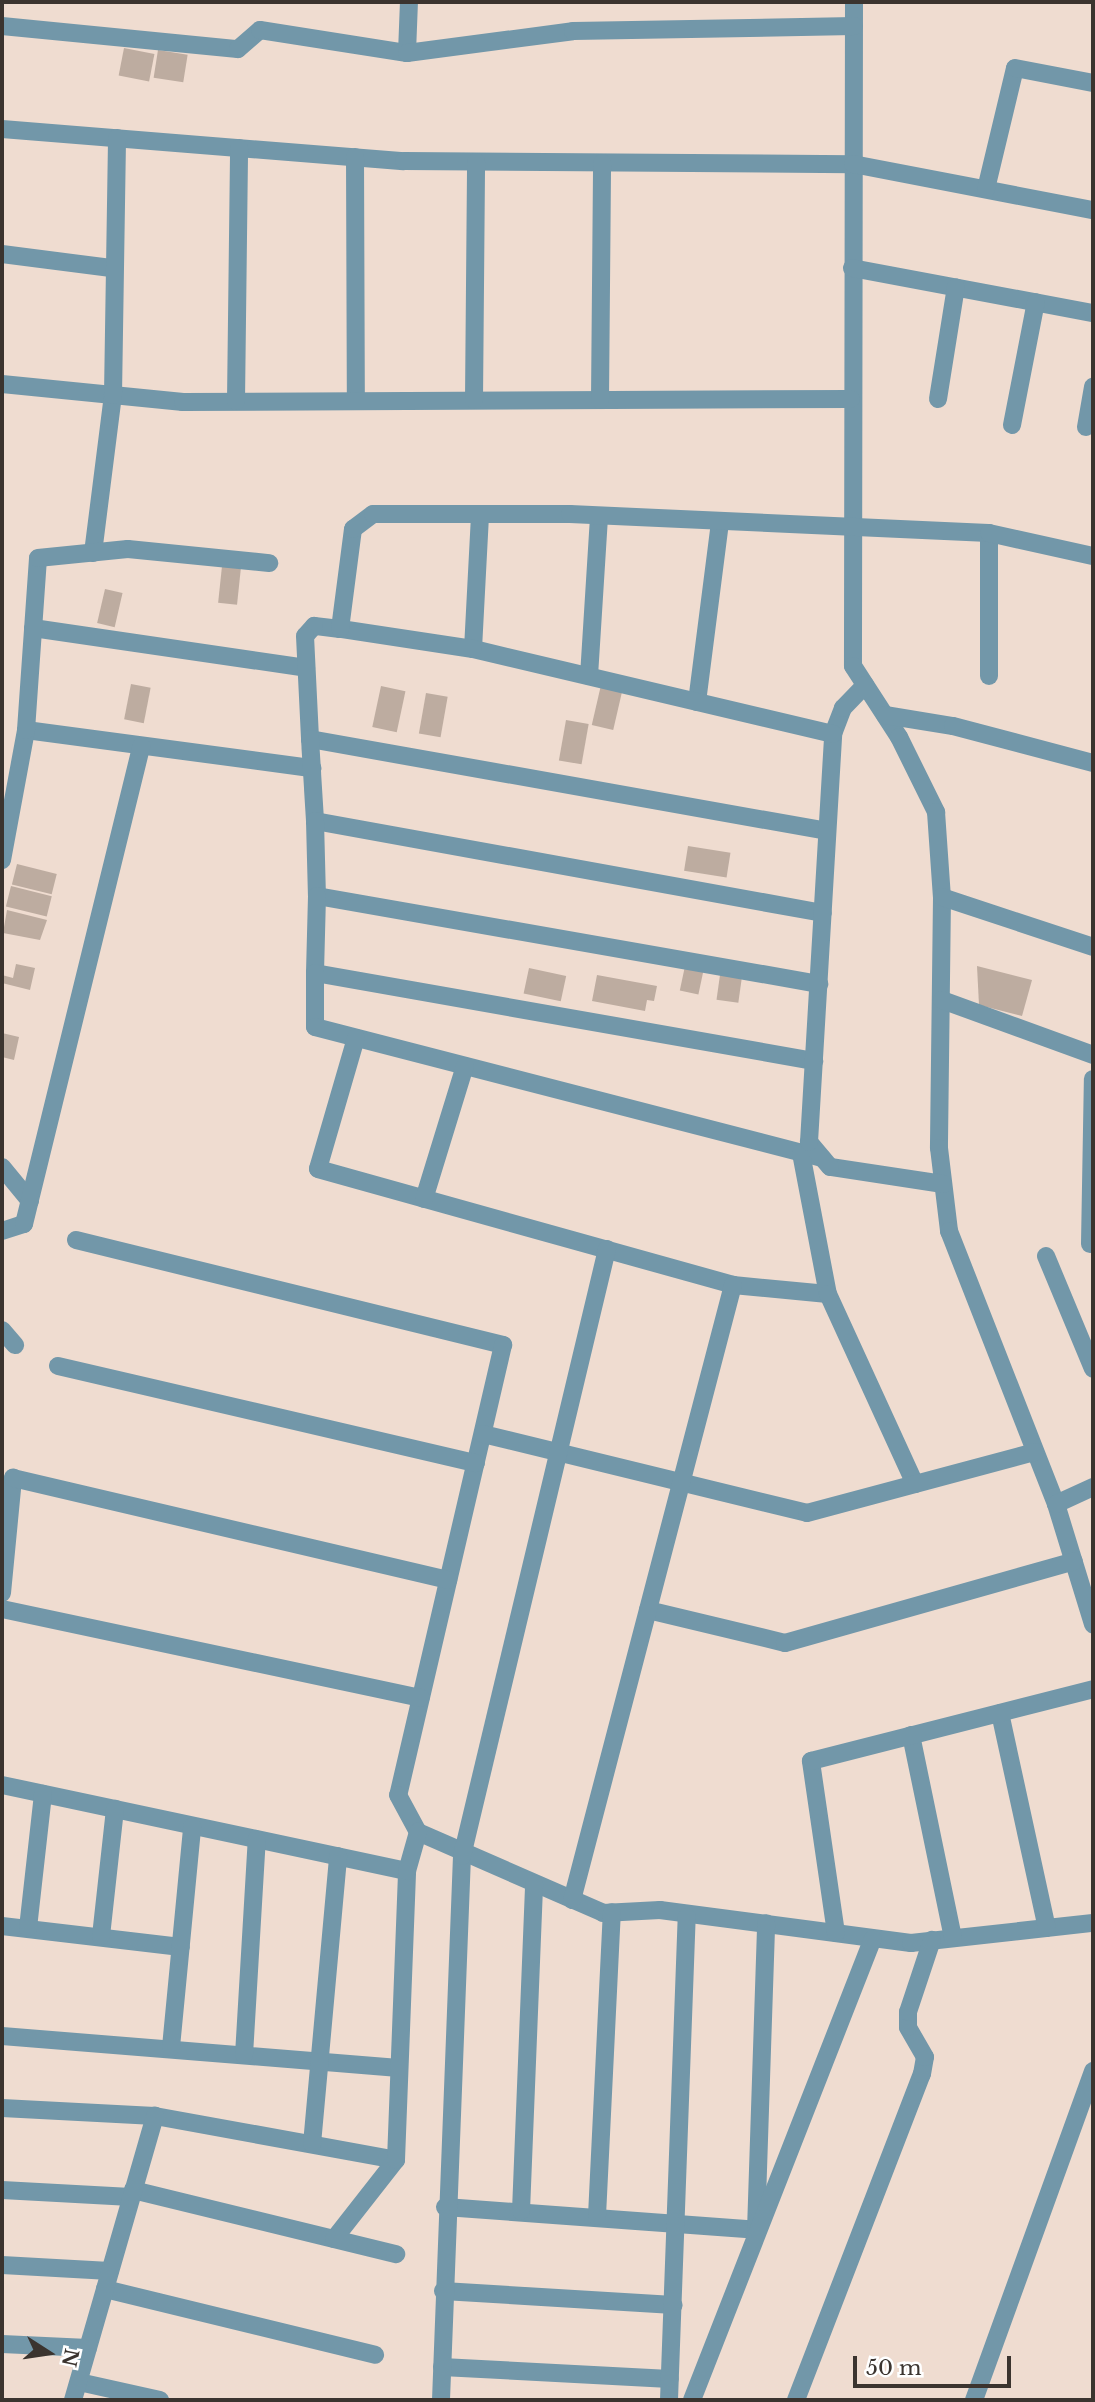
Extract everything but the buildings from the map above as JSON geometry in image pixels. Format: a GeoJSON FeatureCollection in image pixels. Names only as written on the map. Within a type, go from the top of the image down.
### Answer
{"type":"FeatureCollection","features":[{"type":"Feature","properties":{"kind":"street"},"geometry":{"type":"LineString","coordinates":[[407,53],[409,2]]}},
{"type":"Feature","properties":{"kind":"street"},"geometry":{"type":"LineString","coordinates":[[854,2],[850,530],[853,666],[885,715],[936,812],[942,897],[939,1148],[949,1231],[1056,1504],[1093,1625]]}},
{"type":"Feature","properties":{"kind":"street"},"geometry":{"type":"LineString","coordinates":[[2,26],[238,49],[260,30],[407,53],[573,31],[854,26]]}},
{"type":"Feature","properties":{"kind":"street"},"geometry":{"type":"LineString","coordinates":[[986,189],[1016,68],[1093,83]]}},
{"type":"Feature","properties":{"kind":"street"},"geometry":{"type":"LineString","coordinates":[[2,129],[355,158],[476,162],[853,164],[1093,209]]}},
{"type":"Feature","properties":{"kind":"street"},"geometry":{"type":"LineString","coordinates":[[93,553],[113,394],[111,268],[117,138]]}},
{"type":"Feature","properties":{"kind":"street"},"geometry":{"type":"LineString","coordinates":[[236,401],[239,148]]}},
{"type":"Feature","properties":{"kind":"street"},"geometry":{"type":"LineString","coordinates":[[355,158],[356,401]]}},
{"type":"Feature","properties":{"kind":"street"},"geometry":{"type":"LineString","coordinates":[[474,400],[476,162]]}},
{"type":"Feature","properties":{"kind":"street"},"geometry":{"type":"LineString","coordinates":[[600,400],[602,163]]}},
{"type":"Feature","properties":{"kind":"street"},"geometry":{"type":"LineString","coordinates":[[2,254],[111,268]]}},
{"type":"Feature","properties":{"kind":"street"},"geometry":{"type":"LineString","coordinates":[[852,268],[1093,313]]}},
{"type":"Feature","properties":{"kind":"street"},"geometry":{"type":"LineString","coordinates":[[938,399],[956,287]]}},
{"type":"Feature","properties":{"kind":"street"},"geometry":{"type":"LineString","coordinates":[[1012,425],[1036,302]]}},
{"type":"Feature","properties":{"kind":"street"},"geometry":{"type":"LineString","coordinates":[[2,384],[236,401],[851,399]]}},
{"type":"Feature","properties":{"kind":"street"},"geometry":{"type":"LineString","coordinates":[[1086,427],[1093,387]]}},
{"type":"Feature","properties":{"kind":"street"},"geometry":{"type":"LineString","coordinates":[[473,649],[480,514]]}},
{"type":"Feature","properties":{"kind":"street"},"geometry":{"type":"LineString","coordinates":[[340,629],[353,529],[361,519],[480,514],[599,516],[850,530],[989,533],[1093,556]]}},
{"type":"Feature","properties":{"kind":"street"},"geometry":{"type":"LineString","coordinates":[[589,676],[599,516]]}},
{"type":"Feature","properties":{"kind":"street"},"geometry":{"type":"LineString","coordinates":[[697,702],[720,523]]}},
{"type":"Feature","properties":{"kind":"street"},"geometry":{"type":"LineString","coordinates":[[989,533],[989,676]]}},
{"type":"Feature","properties":{"kind":"street"},"geometry":{"type":"LineString","coordinates":[[2,860],[26,730],[38,558],[128,549],[269,563]]}},
{"type":"Feature","properties":{"kind":"street"},"geometry":{"type":"LineString","coordinates":[[33,628],[306,668]]}},
{"type":"Feature","properties":{"kind":"street"},"geometry":{"type":"LineString","coordinates":[[822,1158],[315,1027],[317,896],[306,668],[307,629],[340,629],[473,649],[833,734]]}},
{"type":"Feature","properties":{"kind":"street"},"geometry":{"type":"LineString","coordinates":[[865,685],[843,708],[833,734],[809,1142],[830,1167],[943,1184]]}},
{"type":"Feature","properties":{"kind":"street"},"geometry":{"type":"LineString","coordinates":[[885,715],[953,726],[1093,763]]}},
{"type":"Feature","properties":{"kind":"street"},"geometry":{"type":"LineString","coordinates":[[26,730],[312,768]]}},
{"type":"Feature","properties":{"kind":"street"},"geometry":{"type":"LineString","coordinates":[[310,739],[827,831]]}},
{"type":"Feature","properties":{"kind":"street"},"geometry":{"type":"LineString","coordinates":[[2,1231],[24,1224],[141,746]]}},
{"type":"Feature","properties":{"kind":"street"},"geometry":{"type":"LineString","coordinates":[[315,821],[823,913]]}},
{"type":"Feature","properties":{"kind":"street"},"geometry":{"type":"LineString","coordinates":[[317,896],[818,984]]}},
{"type":"Feature","properties":{"kind":"street"},"geometry":{"type":"LineString","coordinates":[[942,897],[1093,947]]}},
{"type":"Feature","properties":{"kind":"street"},"geometry":{"type":"LineString","coordinates":[[315,972],[699,1045],[814,1060]]}},
{"type":"Feature","properties":{"kind":"street"},"geometry":{"type":"LineString","coordinates":[[942,1000],[1093,1055]]}},
{"type":"Feature","properties":{"kind":"street"},"geometry":{"type":"LineString","coordinates":[[356,1038],[318,1169],[733,1284],[828,1294]]}},
{"type":"Feature","properties":{"kind":"street"},"geometry":{"type":"LineString","coordinates":[[424,1199],[465,1066]]}},
{"type":"Feature","properties":{"kind":"street"},"geometry":{"type":"LineString","coordinates":[[1090,1244],[1093,1079]]}},
{"type":"Feature","properties":{"kind":"street"},"geometry":{"type":"LineString","coordinates":[[801,1153],[828,1294],[915,1484]]}},
{"type":"Feature","properties":{"kind":"street"},"geometry":{"type":"LineString","coordinates":[[2,1167],[30,1200]]}},
{"type":"Feature","properties":{"kind":"street"},"geometry":{"type":"LineString","coordinates":[[76,1240],[503,1345],[398,1795],[418,1832],[462,1856],[572,1900],[612,1912],[660,1910],[687,1917],[766,1923],[873,1939],[932,1940],[1093,1923]]}},
{"type":"Feature","properties":{"kind":"street"},"geometry":{"type":"LineString","coordinates":[[441,2400],[445,2207],[462,1856],[607,1250]]}},
{"type":"Feature","properties":{"kind":"street"},"geometry":{"type":"LineString","coordinates":[[1046,1256],[1093,1369]]}},
{"type":"Feature","properties":{"kind":"street"},"geometry":{"type":"LineString","coordinates":[[572,1900],[733,1284]]}},
{"type":"Feature","properties":{"kind":"street"},"geometry":{"type":"LineString","coordinates":[[2,1330],[15,1345]]}},
{"type":"Feature","properties":{"kind":"street"},"geometry":{"type":"LineString","coordinates":[[58,1366],[476,1463]]}},
{"type":"Feature","properties":{"kind":"street"},"geometry":{"type":"LineString","coordinates":[[483,1434],[807,1513],[1035,1452]]}},
{"type":"Feature","properties":{"kind":"street"},"geometry":{"type":"LineString","coordinates":[[2,1592],[13,1478],[449,1580]]}},
{"type":"Feature","properties":{"kind":"street"},"geometry":{"type":"LineString","coordinates":[[1056,1504],[1093,1487]]}},
{"type":"Feature","properties":{"kind":"street"},"geometry":{"type":"LineString","coordinates":[[648,1610],[785,1643],[1074,1561]]}},
{"type":"Feature","properties":{"kind":"street"},"geometry":{"type":"LineString","coordinates":[[2,1609],[421,1698]]}},
{"type":"Feature","properties":{"kind":"street"},"geometry":{"type":"LineString","coordinates":[[836,1933],[811,1760],[1093,1689]]}},
{"type":"Feature","properties":{"kind":"street"},"geometry":{"type":"LineString","coordinates":[[1000,1713],[1047,1928]]}},
{"type":"Feature","properties":{"kind":"street"},"geometry":{"type":"LineString","coordinates":[[911,1735],[953,1938]]}},
{"type":"Feature","properties":{"kind":"street"},"geometry":{"type":"LineString","coordinates":[[2,1785],[407,1871]]}},
{"type":"Feature","properties":{"kind":"street"},"geometry":{"type":"LineString","coordinates":[[28,1928],[43,1794]]}},
{"type":"Feature","properties":{"kind":"street"},"geometry":{"type":"LineString","coordinates":[[101,1936],[115,1809]]}},
{"type":"Feature","properties":{"kind":"street"},"geometry":{"type":"LineString","coordinates":[[171,2047],[192,1826]]}},
{"type":"Feature","properties":{"kind":"street"},"geometry":{"type":"LineString","coordinates":[[334,2239],[396,2160],[407,1871],[418,1832]]}},
{"type":"Feature","properties":{"kind":"street"},"geometry":{"type":"LineString","coordinates":[[244,2055],[257,1839]]}},
{"type":"Feature","properties":{"kind":"street"},"geometry":{"type":"LineString","coordinates":[[312,2144],[338,1856]]}},
{"type":"Feature","properties":{"kind":"street"},"geometry":{"type":"LineString","coordinates":[[521,2211],[534,1884]]}},
{"type":"Feature","properties":{"kind":"street"},"geometry":{"type":"LineString","coordinates":[[597,2216],[612,1912]]}},
{"type":"Feature","properties":{"kind":"street"},"geometry":{"type":"LineString","coordinates":[[669,2400],[687,1917]]}},
{"type":"Feature","properties":{"kind":"street"},"geometry":{"type":"LineString","coordinates":[[756,2230],[766,1923]]}},
{"type":"Feature","properties":{"kind":"street"},"geometry":{"type":"LineString","coordinates":[[2,1926],[181,1947]]}},
{"type":"Feature","properties":{"kind":"street"},"geometry":{"type":"LineString","coordinates":[[692,2400],[756,2230],[873,1939]]}},
{"type":"Feature","properties":{"kind":"street"},"geometry":{"type":"LineString","coordinates":[[796,2400],[922,2074],[925,2057],[908,2027],[908,2012],[932,1940]]}},
{"type":"Feature","properties":{"kind":"street"},"geometry":{"type":"LineString","coordinates":[[2,2036],[171,2047],[319,2063],[399,2068]]}},
{"type":"Feature","properties":{"kind":"street"},"geometry":{"type":"LineString","coordinates":[[974,2400],[1093,2071]]}},
{"type":"Feature","properties":{"kind":"street"},"geometry":{"type":"LineString","coordinates":[[2,2108],[155,2116],[396,2160]]}},
{"type":"Feature","properties":{"kind":"street"},"geometry":{"type":"LineString","coordinates":[[73,2400],[155,2116]]}},
{"type":"Feature","properties":{"kind":"street"},"geometry":{"type":"LineString","coordinates":[[2,2190],[132,2194],[396,2254]]}},
{"type":"Feature","properties":{"kind":"street"},"geometry":{"type":"LineString","coordinates":[[445,2207],[677,2220],[756,2230]]}},
{"type":"Feature","properties":{"kind":"street"},"geometry":{"type":"LineString","coordinates":[[2,2265],[110,2271]]}},
{"type":"Feature","properties":{"kind":"street"},"geometry":{"type":"LineString","coordinates":[[105,2289],[375,2355]]}},
{"type":"Feature","properties":{"kind":"street"},"geometry":{"type":"LineString","coordinates":[[443,2291],[674,2305]]}},
{"type":"Feature","properties":{"kind":"street"},"geometry":{"type":"LineString","coordinates":[[2,2344],[88,2348]]}},
{"type":"Feature","properties":{"kind":"street"},"geometry":{"type":"LineString","coordinates":[[442,2367],[670,2379]]}},
{"type":"Feature","properties":{"kind":"street"},"geometry":{"type":"LineString","coordinates":[[79,2382],[160,2400]]}}]}
